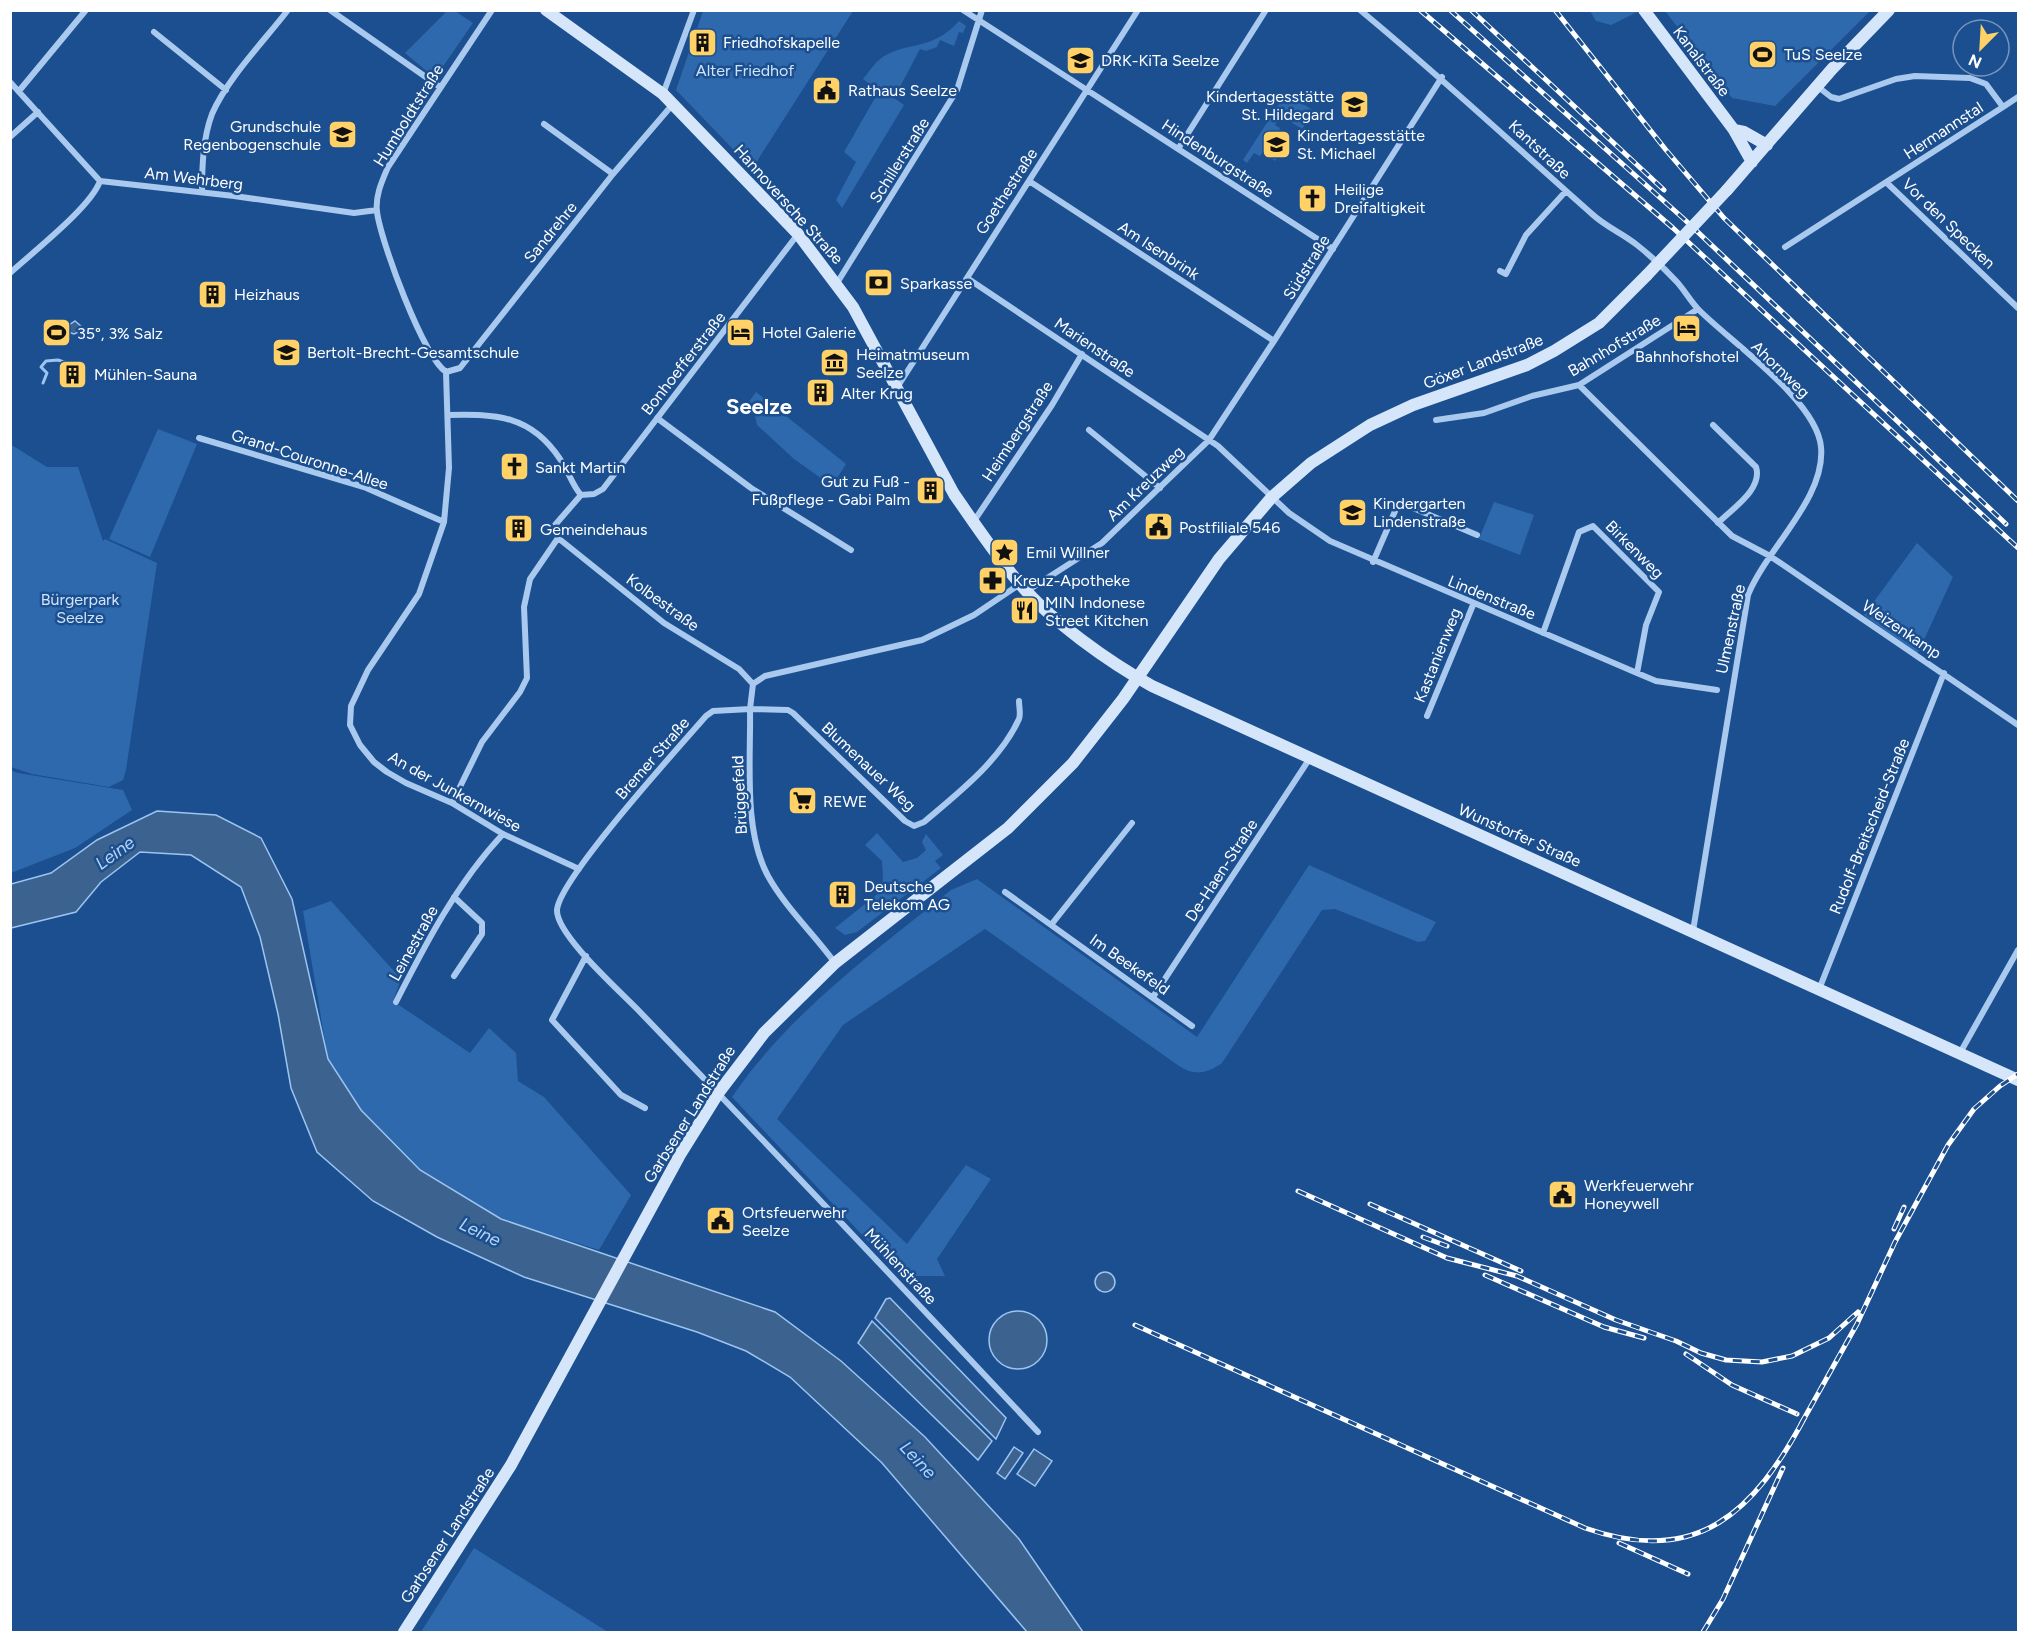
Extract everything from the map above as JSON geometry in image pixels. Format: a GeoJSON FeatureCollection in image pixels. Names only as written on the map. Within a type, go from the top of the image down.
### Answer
{"type":"FeatureCollection","features":[{"type":"Feature","properties":{"kind":"main road","name":"Hannoversche Straße"},"geometry":{"type":"LineString","coordinates":[[546,10],[663,94],[798,234],[837,283],[898,386],[945,476],[974,522],[1023,588]]}},
{"type":"Feature","properties":{"kind":"main road","name":"Kanalstraße"},"geometry":{"type":"LineString","coordinates":[[1644,10],[1734,130],[1752,162]]}},
{"type":"Feature","properties":{"kind":"main road","name":"Göxer Landstraße"},"geometry":{"type":"LineString","coordinates":[[1137,678],[1219,559],[1272,497],[1311,463],[1370,425],[1413,405],[1527,365],[1579,337],[1599,323],[1647,276],[1727,190],[1817,86],[1889,10]]}},
{"type":"Feature","properties":{"kind":"main road","name":"Kanalstraße"},"geometry":{"type":"LineString","coordinates":[[1734,130],[1744,132],[1767,145]]}},
{"type":"Feature","properties":{"kind":"main road","name":"Wunstorfer Straße"},"geometry":{"type":"LineString","coordinates":[[1023,588],[1097,652],[1137,678],[1820,987],[2019,1080]]}},
{"type":"Feature","properties":{"kind":"main road","name":"Garbsener Landstraße"},"geometry":{"type":"LineString","coordinates":[[404,1632],[511,1465],[649,1210],[719,1092],[764,1033],[834,963],[966,862],[1023,813],[1073,763],[1137,678]]}},
{"type":"Feature","properties":{"kind":"street"},"geometry":{"type":"LineString","coordinates":[[19,91],[86,10]]}},
{"type":"Feature","properties":{"kind":"street"},"geometry":{"type":"LineString","coordinates":[[202,192],[203,158],[212,115],[226,90],[288,10]]}},
{"type":"Feature","properties":{"kind":"street"},"geometry":{"type":"LineString","coordinates":[[330,10],[440,87]]}},
{"type":"Feature","properties":{"kind":"street","name":"Humboldtstraße"},"geometry":{"type":"LineString","coordinates":[[446,372],[428,345],[402,291],[377,210],[378,193],[388,167],[492,10]]}},
{"type":"Feature","properties":{"kind":"street"},"geometry":{"type":"LineString","coordinates":[[663,94],[694,10]]}},
{"type":"Feature","properties":{"kind":"street","name":"Hindenburgstraße"},"geometry":{"type":"LineString","coordinates":[[963,10],[1334,249]]}},
{"type":"Feature","properties":{"kind":"street","name":"Schillerstraße"},"geometry":{"type":"LineString","coordinates":[[837,283],[957,90],[982,10]]}},
{"type":"Feature","properties":{"kind":"street","name":"Goethestraße"},"geometry":{"type":"LineString","coordinates":[[898,386],[1138,10]]}},
{"type":"Feature","properties":{"kind":"street"},"geometry":{"type":"LineString","coordinates":[[1178,148],[1266,10]]}},
{"type":"Feature","properties":{"kind":"street","name":"Kantstraße"},"geometry":{"type":"LineString","coordinates":[[1360,10],[1442,77],[1611,230],[1637,244],[1678,283],[1698,309]]}},
{"type":"Feature","properties":{"kind":"street"},"geometry":{"type":"LineString","coordinates":[[154,32],[226,90]]}},
{"type":"Feature","properties":{"kind":"street","name":"Hermannstal"},"geometry":{"type":"LineString","coordinates":[[1785,247],[2003,107],[1986,84],[1970,78],[1915,76],[1896,79],[1839,99],[1831,97],[1817,86]]}},
{"type":"Feature","properties":{"kind":"street","name":"Südstraße"},"geometry":{"type":"LineString","coordinates":[[1209,440],[1275,342],[1442,77]]}},
{"type":"Feature","properties":{"kind":"street"},"geometry":{"type":"LineString","coordinates":[[10,82],[100,181],[97,190],[75,213],[10,273]]}},
{"type":"Feature","properties":{"kind":"street"},"geometry":{"type":"LineString","coordinates":[[2003,107],[2019,97]]}},
{"type":"Feature","properties":{"kind":"street","name":"Sandrehre"},"geometry":{"type":"LineString","coordinates":[[446,372],[460,368],[613,174],[673,104]]}},
{"type":"Feature","properties":{"kind":"street"},"geometry":{"type":"LineString","coordinates":[[10,137],[38,112]]}},
{"type":"Feature","properties":{"kind":"street"},"geometry":{"type":"LineString","coordinates":[[544,124],[613,174]]}},
{"type":"Feature","properties":{"kind":"street","name":"Am Wehrberg"},"geometry":{"type":"LineString","coordinates":[[100,181],[202,192],[354,213],[377,210]]}},
{"type":"Feature","properties":{"kind":"street","name":"Am Isenbrink"},"geometry":{"type":"LineString","coordinates":[[1029,181],[1275,342]]}},
{"type":"Feature","properties":{"kind":"street","name":"Vor den Specken"},"geometry":{"type":"LineString","coordinates":[[1887,183],[2019,308]]}},
{"type":"Feature","properties":{"kind":"street"},"geometry":{"type":"LineString","coordinates":[[1500,271],[1506,274],[1526,235],[1566,191]]}},
{"type":"Feature","properties":{"kind":"street","name":"Bonhoefferstraße"},"geometry":{"type":"LineString","coordinates":[[581,495],[594,494],[603,489],[798,234]]}},
{"type":"Feature","properties":{"kind":"street","name":"Marienstraße"},"geometry":{"type":"LineString","coordinates":[[967,278],[1209,440]]}},
{"type":"Feature","properties":{"kind":"street","name":"Bahnhofstraße"},"geometry":{"type":"LineString","coordinates":[[1436,420],[1484,413],[1532,396],[1580,385],[1698,309]]}},
{"type":"Feature","properties":{"kind":"street","name":"Ahornweg"},"geometry":{"type":"LineString","coordinates":[[1698,309],[1794,397],[1817,429],[1821,444],[1820,473],[1813,490],[1770,556]]}},
{"type":"Feature","properties":{"kind":"street","name":"Heimbergstraße"},"geometry":{"type":"LineString","coordinates":[[974,522],[1052,405],[1082,354]]}},
{"type":"Feature","properties":{"kind":"street","name":"An der Junkernwiese"},"geometry":{"type":"LineString","coordinates":[[446,372],[449,468],[444,522],[419,594],[368,670],[351,706],[350,725],[360,745],[374,762],[406,783],[452,803],[503,834],[579,869]]}},
{"type":"Feature","properties":{"kind":"street"},"geometry":{"type":"LineString","coordinates":[[1580,385],[1732,536],[1770,556]]}},
{"type":"Feature","properties":{"kind":"street"},"geometry":{"type":"LineString","coordinates":[[449,415],[491,414],[519,422],[551,447],[570,474],[581,495],[555,525],[558,538],[530,579],[524,607],[527,678],[520,692],[482,742],[452,803]]}},
{"type":"Feature","properties":{"kind":"street"},"geometry":{"type":"LineString","coordinates":[[657,418],[751,488],[851,550]]}},
{"type":"Feature","properties":{"kind":"street"},"geometry":{"type":"LineString","coordinates":[[1713,425],[1756,466],[1758,473],[1756,485],[1718,523]]}},
{"type":"Feature","properties":{"kind":"street"},"geometry":{"type":"LineString","coordinates":[[1089,430],[1160,488]]}},
{"type":"Feature","properties":{"kind":"street","name":"Grand-Couronne-Allee"},"geometry":{"type":"LineString","coordinates":[[199,438],[364,487],[444,522]]}},
{"type":"Feature","properties":{"kind":"street"},"geometry":{"type":"LineString","coordinates":[[1209,440],[1272,497]]}},
{"type":"Feature","properties":{"kind":"street","name":"Am Kreuzweg"},"geometry":{"type":"LineString","coordinates":[[1023,588],[1102,543],[1209,440]]}},
{"type":"Feature","properties":{"kind":"street","name":"Lindenstraße"},"geometry":{"type":"LineString","coordinates":[[1272,497],[1310,529],[1373,562],[1637,674],[1656,681],[1717,690]]}},
{"type":"Feature","properties":{"kind":"street"},"geometry":{"type":"LineString","coordinates":[[1373,562],[1399,502],[1477,535]]}},
{"type":"Feature","properties":{"kind":"street","name":"Birkenweg"},"geometry":{"type":"LineString","coordinates":[[1543,633],[1579,532],[1593,526],[1659,592],[1646,626],[1637,674]]}},
{"type":"Feature","properties":{"kind":"street","name":"Kolbestraße"},"geometry":{"type":"LineString","coordinates":[[558,538],[664,623],[739,669],[753,684]]}},
{"type":"Feature","properties":{"kind":"street","name":"Weizenkamp"},"geometry":{"type":"LineString","coordinates":[[1770,556],[2019,725]]}},
{"type":"Feature","properties":{"kind":"street","name":"Ulmenstraße"},"geometry":{"type":"LineString","coordinates":[[1693,931],[1748,595],[1757,574],[1770,556]]}},
{"type":"Feature","properties":{"kind":"street"},"geometry":{"type":"LineString","coordinates":[[750,709],[753,684],[765,676],[922,640],[1023,588]]}},
{"type":"Feature","properties":{"kind":"street","name":"Kastanienweg"},"geometry":{"type":"LineString","coordinates":[[1427,716],[1473,605]]}},
{"type":"Feature","properties":{"kind":"street","name":"Rudolf-Breitscheid-Straße"},"geometry":{"type":"LineString","coordinates":[[1820,987],[1944,674]]}},
{"type":"Feature","properties":{"kind":"street","name":"Blumenauer Weg"},"geometry":{"type":"LineString","coordinates":[[750,709],[788,710],[793,713],[905,821],[914,826],[924,822],[972,781],[994,756],[1020,718],[1019,701]]}},
{"type":"Feature","properties":{"kind":"street","name":"Brüggefeld"},"geometry":{"type":"LineString","coordinates":[[750,709],[752,820],[758,853],[768,876],[782,897],[834,963]]}},
{"type":"Feature","properties":{"kind":"street","name":"Bremer Straße"},"geometry":{"type":"LineString","coordinates":[[719,1092],[586,956],[560,926],[557,913],[560,898],[579,869],[631,801],[706,716],[713,711],[750,709]]}},
{"type":"Feature","properties":{"kind":"street","name":"De-Haen-Straße"},"geometry":{"type":"LineString","coordinates":[[1153,997],[1310,758]]}},
{"type":"Feature","properties":{"kind":"street"},"geometry":{"type":"LineString","coordinates":[[1051,926],[1132,824]]}},
{"type":"Feature","properties":{"kind":"street","name":"Leinestraße"},"geometry":{"type":"LineString","coordinates":[[396,1002],[454,897],[478,861],[503,834]]}},
{"type":"Feature","properties":{"kind":"street","name":"Im Beekefeld"},"geometry":{"type":"LineString","coordinates":[[1005,892],[1192,1026]]}},
{"type":"Feature","properties":{"kind":"street","name":"Leinestraße"},"geometry":{"type":"LineString","coordinates":[[454,897],[482,923],[482,934],[454,976]]}},
{"type":"Feature","properties":{"kind":"street"},"geometry":{"type":"LineString","coordinates":[[1960,1054],[2015,963],[2019,950]]}},
{"type":"Feature","properties":{"kind":"street"},"geometry":{"type":"LineString","coordinates":[[586,956],[552,1020],[621,1095],[645,1108]]}},
{"type":"Feature","properties":{"kind":"street","name":"Mühlenstraße"},"geometry":{"type":"LineString","coordinates":[[719,1092],[1038,1432]]}},
{"type":"Feature","properties":{"kind":"green space"},"geometry":{"type":"Polygon","coordinates":[[[447,11],[455,11],[473,23],[435,78],[405,53],[447,11]]]}},
{"type":"Feature","properties":{"kind":"green space","name":"Alter Friedhof"},"geometry":{"type":"Polygon","coordinates":[[[703,11],[853,11],[752,169],[676,90],[703,11]]]}},
{"type":"Feature","properties":{"kind":"green space"},"geometry":{"type":"Polygon","coordinates":[[[1590,11],[1636,11],[1611,25],[1596,21],[1590,11]]]}},
{"type":"Feature","properties":{"kind":"green space","name":"TuS Seelze"},"geometry":{"type":"Polygon","coordinates":[[[1665,11],[1870,11],[1775,106],[1732,98],[1665,11]]]}},
{"type":"Feature","properties":{"kind":"green space"},"geometry":{"type":"Polygon","coordinates":[[[959,21],[966,26],[963,33],[959,32],[954,46],[940,40],[937,47],[926,51],[920,49],[894,98],[904,105],[842,208],[836,200],[856,162],[844,152],[879,91],[863,79],[877,62],[888,54],[938,38],[959,21]]]}},
{"type":"Feature","properties":{"kind":"green space"},"geometry":{"type":"Polygon","coordinates":[[[1286,93],[1314,111],[1302,129],[1281,116],[1275,125],[1289,138],[1275,161],[1263,152],[1260,156],[1254,153],[1247,163],[1243,160],[1286,93]]]}},
{"type":"Feature","properties":{"kind":"green space"},"geometry":{"type":"Polygon","coordinates":[[[756,392],[846,464],[832,486],[794,459],[757,425],[755,416],[745,407],[756,392]]]}},
{"type":"Feature","properties":{"kind":"green space"},"geometry":{"type":"Polygon","coordinates":[[[158,429],[197,444],[150,557],[109,539],[158,429]]]}},
{"type":"Feature","properties":{"kind":"green space","name":"Bürgerpark Seelze"},"geometry":{"type":"Polygon","coordinates":[[[10,444],[47,467],[78,467],[103,541],[105,539],[157,563],[126,770],[123,780],[109,787],[32,774],[11,767],[10,444]]]}},
{"type":"Feature","properties":{"kind":"green space"},"geometry":{"type":"Polygon","coordinates":[[[1494,502],[1534,515],[1520,555],[1479,539],[1494,502]]]}},
{"type":"Feature","properties":{"kind":"green space"},"geometry":{"type":"Polygon","coordinates":[[[1917,543],[1953,577],[1917,655],[1864,615],[1917,543]]]}},
{"type":"Feature","properties":{"kind":"green space"},"geometry":{"type":"Polygon","coordinates":[[[10,770],[123,790],[132,810],[75,848],[11,873],[10,770]]]}},
{"type":"Feature","properties":{"kind":"green space"},"geometry":{"type":"Polygon","coordinates":[[[877,833],[903,862],[917,858],[926,850],[922,842],[926,834],[943,855],[935,861],[941,868],[857,932],[845,935],[835,928],[880,892],[883,879],[882,861],[865,845],[877,833]]]}},
{"type":"Feature","properties":{"kind":"green space"},"geometry":{"type":"Polygon","coordinates":[[[1309,865],[1436,922],[1425,941],[1418,942],[1335,909],[1322,910],[1222,1063],[1211,1070],[1195,1072],[1179,1066],[985,929],[843,1025],[777,1119],[907,1244],[966,1165],[991,1179],[937,1259],[945,1276],[901,1276],[732,1097],[780,1038],[834,985],[951,890],[977,879],[1197,1037],[1309,865]]]}},
{"type":"Feature","properties":{"kind":"green space"},"geometry":{"type":"Polygon","coordinates":[[[331,901],[401,979],[393,1001],[470,1053],[489,1028],[516,1053],[518,1081],[544,1097],[631,1195],[599,1250],[501,1219],[420,1170],[361,1110],[328,1059],[303,911],[331,901]]]}},
{"type":"Feature","properties":{"kind":"green space"},"geometry":{"type":"Polygon","coordinates":[[[474,1548],[608,1632],[421,1632],[474,1548]]]}},
{"type":"Feature","properties":{"kind":"water","name":"35°, 3% Salz"},"geometry":{"type":"Polygon","coordinates":[[[75,321],[82,327],[79,332],[62,334],[60,341],[53,344],[45,341],[48,331],[55,328],[60,331],[75,321]]]}},
{"type":"Feature","properties":{"kind":"water","name":"Leine"},"geometry":{"type":"Polygon","coordinates":[[[157,811],[216,815],[261,838],[292,899],[328,1059],[361,1110],[420,1170],[501,1219],[775,1312],[841,1361],[925,1437],[1019,1539],[1083,1632],[1027,1632],[882,1463],[790,1377],[746,1351],[697,1332],[524,1277],[437,1237],[373,1201],[317,1152],[291,1088],[278,1014],[260,937],[241,887],[191,855],[140,852],[101,882],[76,912],[11,928],[11,884],[51,873],[97,840],[157,811]]]}},
{"type":"Feature","properties":{"kind":"water"},"geometry":{"type":"Polygon","coordinates":[[[1105,1272],[1112,1275],[1115,1282],[1112,1289],[1105,1292],[1098,1289],[1095,1282],[1098,1275],[1105,1272]]]}},
{"type":"Feature","properties":{"kind":"water"},"geometry":{"type":"Polygon","coordinates":[[[890,1298],[1006,1418],[996,1439],[875,1318],[886,1299],[890,1298]]]}},
{"type":"Feature","properties":{"kind":"water"},"geometry":{"type":"Polygon","coordinates":[[[1018,1311],[1034,1316],[1042,1324],[1047,1340],[1042,1356],[1034,1364],[1018,1369],[1002,1364],[994,1356],[989,1340],[994,1324],[1002,1316],[1018,1311]]]}},
{"type":"Feature","properties":{"kind":"water"},"geometry":{"type":"Polygon","coordinates":[[[872,1321],[992,1441],[978,1460],[858,1343],[872,1321]]]}},
{"type":"Feature","properties":{"kind":"water"},"geometry":{"type":"Polygon","coordinates":[[[1014,1447],[1023,1453],[1005,1479],[997,1473],[1014,1447]]]}},
{"type":"Feature","properties":{"kind":"water"},"geometry":{"type":"Polygon","coordinates":[[[1034,1449],[1052,1461],[1035,1486],[1017,1474],[1034,1449]]]}},
{"type":"Feature","properties":{"kind":"waterway"},"geometry":{"type":"LineString","coordinates":[[43,383],[47,373],[41,367],[46,361],[58,360],[79,367]]}},
{"type":"Feature","properties":{"kind":"railway"},"geometry":{"type":"LineString","coordinates":[[1420,10],[1673,228],[2018,548]]}},
{"type":"Feature","properties":{"kind":"railway"},"geometry":{"type":"LineString","coordinates":[[1450,10],[1684,219],[2006,524]]}},
{"type":"Feature","properties":{"kind":"railway"},"geometry":{"type":"LineString","coordinates":[[1471,10],[1664,190]]}},
{"type":"Feature","properties":{"kind":"railway"},"geometry":{"type":"LineString","coordinates":[[1555,10],[1666,150],[1724,218],[2018,501]]}},
{"type":"Feature","properties":{"kind":"railway"},"geometry":{"type":"LineString","coordinates":[[1801,1424],[1857,1324],[1895,1242],[1948,1145],[1974,1109],[2000,1086],[2018,1074]]}},
{"type":"Feature","properties":{"kind":"railway"},"geometry":{"type":"LineString","coordinates":[[1298,1191],[1447,1258],[1517,1276],[1616,1320],[1676,1341],[1701,1353],[1726,1360],[1762,1362],[1792,1356],[1829,1338],[1858,1312]]}},
{"type":"Feature","properties":{"kind":"railway"},"geometry":{"type":"LineString","coordinates":[[1370,1204],[1521,1271]]}},
{"type":"Feature","properties":{"kind":"railway"},"geometry":{"type":"LineString","coordinates":[[1894,1229],[1904,1207]]}},
{"type":"Feature","properties":{"kind":"railway"},"geometry":{"type":"LineString","coordinates":[[1423,1237],[1447,1246]]}},
{"type":"Feature","properties":{"kind":"railway"},"geometry":{"type":"LineString","coordinates":[[1485,1275],[1604,1327],[1644,1338]]}},
{"type":"Feature","properties":{"kind":"railway"},"geometry":{"type":"LineString","coordinates":[[1135,1325],[1585,1528],[1625,1539],[1660,1541],[1691,1535],[1719,1523],[1743,1504],[1765,1480],[1805,1417]]}},
{"type":"Feature","properties":{"kind":"railway"},"geometry":{"type":"LineString","coordinates":[[1686,1354],[1732,1385],[1797,1414]]}},
{"type":"Feature","properties":{"kind":"railway"},"geometry":{"type":"LineString","coordinates":[[1703,1632],[1723,1599],[1783,1468]]}},
{"type":"Feature","properties":{"kind":"railway"},"geometry":{"type":"LineString","coordinates":[[1619,1543],[1688,1574]]}},
{"type":"Feature","properties":{"kind":"place","name":"Friedhofskapelle"},"geometry":{"type":"Point","coordinates":[702,42]}},
{"type":"Feature","properties":{"kind":"place","name":"TuS Seelze"},"geometry":{"type":"Point","coordinates":[1763,54]}},
{"type":"Feature","properties":{"kind":"place","name":"DRK-KiTa Seelze"},"geometry":{"type":"Point","coordinates":[1080,60]}},
{"type":"Feature","properties":{"kind":"place","name":"Rathaus Seelze"},"geometry":{"type":"Point","coordinates":[827,90]}},
{"type":"Feature","properties":{"kind":"place","name":"Kindertagesstätte St. Hildegard"},"geometry":{"type":"Point","coordinates":[1355,105]}},
{"type":"Feature","properties":{"kind":"place","name":"Grundschule Regenbogenschule"},"geometry":{"type":"Point","coordinates":[342,135]}},
{"type":"Feature","properties":{"kind":"place","name":"Kindertagesstätte St. Michael"},"geometry":{"type":"Point","coordinates":[1276,144]}},
{"type":"Feature","properties":{"kind":"place","name":"Heilige Dreifaltigkeit"},"geometry":{"type":"Point","coordinates":[1313,198]}},
{"type":"Feature","properties":{"kind":"place","name":"Sparkasse"},"geometry":{"type":"Point","coordinates":[879,283]}},
{"type":"Feature","properties":{"kind":"place","name":"Heizhaus"},"geometry":{"type":"Point","coordinates":[213,294]}},
{"type":"Feature","properties":{"kind":"place","name":"Bahnhofshotel"},"geometry":{"type":"Point","coordinates":[1687,328]}},
{"type":"Feature","properties":{"kind":"place","name":"Hotel Galerie"},"geometry":{"type":"Point","coordinates":[741,332]}},
{"type":"Feature","properties":{"kind":"place","name":"35°, 3% Salz"},"geometry":{"type":"Point","coordinates":[56,333]}},
{"type":"Feature","properties":{"kind":"place","name":"Bertolt-Brecht-Gesamtschule"},"geometry":{"type":"Point","coordinates":[286,352]}},
{"type":"Feature","properties":{"kind":"place","name":"Heimatmuseum Seelze"},"geometry":{"type":"Point","coordinates":[835,363]}},
{"type":"Feature","properties":{"kind":"place","name":"Mühlen-Sauna"},"geometry":{"type":"Point","coordinates":[73,374]}},
{"type":"Feature","properties":{"kind":"place","name":"Alter Krug"},"geometry":{"type":"Point","coordinates":[820,393]}},
{"type":"Feature","properties":{"kind":"place","name":"Sankt Martin"},"geometry":{"type":"Point","coordinates":[514,467]}},
{"type":"Feature","properties":{"kind":"place","name":"Gut zu Fuß - Fußpflege - Gabi Palm"},"geometry":{"type":"Point","coordinates":[931,490]}},
{"type":"Feature","properties":{"kind":"place","name":"Kindergarten Lindenstraße"},"geometry":{"type":"Point","coordinates":[1352,512]}},
{"type":"Feature","properties":{"kind":"place","name":"Postfiliale 546"},"geometry":{"type":"Point","coordinates":[1158,527]}},
{"type":"Feature","properties":{"kind":"place","name":"Gemeindehaus"},"geometry":{"type":"Point","coordinates":[519,529]}},
{"type":"Feature","properties":{"kind":"place","name":"Emil Willner"},"geometry":{"type":"Point","coordinates":[1005,552]}},
{"type":"Feature","properties":{"kind":"place","name":"Kreuz-Apotheke"},"geometry":{"type":"Point","coordinates":[992,580]}},
{"type":"Feature","properties":{"kind":"place","name":"MIN Indonese Street Kitchen"},"geometry":{"type":"Point","coordinates":[1024,611]}},
{"type":"Feature","properties":{"kind":"place","name":"REWE"},"geometry":{"type":"Point","coordinates":[802,801]}},
{"type":"Feature","properties":{"kind":"place","name":"Deutsche Telekom AG"},"geometry":{"type":"Point","coordinates":[843,895]}},
{"type":"Feature","properties":{"kind":"place","name":"Werkfeuerwehr Honeywell"},"geometry":{"type":"Point","coordinates":[1563,1194]}},
{"type":"Feature","properties":{"kind":"place","name":"Ortsfeuerwehr Seelze"},"geometry":{"type":"Point","coordinates":[721,1221]}},
{"type":"Feature","properties":{"kind":"district","name":"Seelze"},"geometry":{"type":"Point","coordinates":[759,406]}}]}
